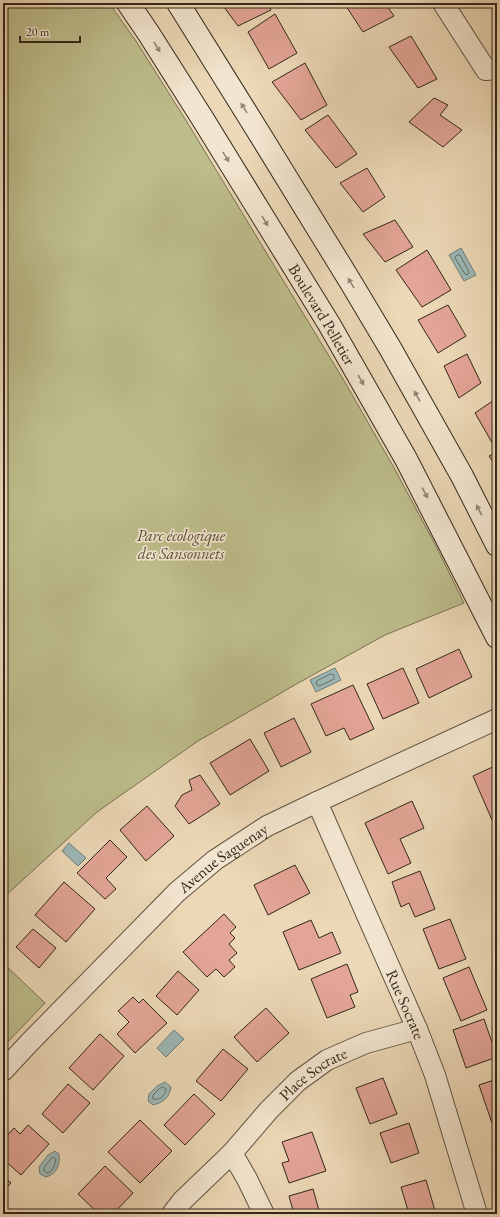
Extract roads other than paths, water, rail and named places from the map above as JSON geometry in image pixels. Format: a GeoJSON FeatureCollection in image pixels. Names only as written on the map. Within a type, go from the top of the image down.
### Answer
{"type":"FeatureCollection","features":[{"type":"Feature","properties":{"kind":"street","name":"Boulevard Pelletier"},"geometry":{"type":"LineString","coordinates":[[128,3],[245,187],[352,364],[406,459],[497,637]]}},
{"type":"Feature","properties":{"kind":"street"},"geometry":{"type":"LineString","coordinates":[[178,3],[252,121],[390,348],[458,469],[497,545]]}},
{"type":"Feature","properties":{"kind":"street"},"geometry":{"type":"LineString","coordinates":[[443,3],[486,70],[497,69]]}},
{"type":"Feature","properties":{"kind":"street","name":"Avenue Saguenay"},"geometry":{"type":"LineString","coordinates":[[3,1072],[34,1038],[177,892],[215,860],[266,826],[497,719]]}},
{"type":"Feature","properties":{"kind":"street","name":"Rue Socrate"},"geometry":{"type":"LineString","coordinates":[[316,802],[417,1029],[435,1075],[477,1214]]}},
{"type":"Feature","properties":{"kind":"street","name":"Place Socrate"},"geometry":{"type":"LineString","coordinates":[[172,1214],[182,1201],[232,1153],[269,1110],[298,1081],[327,1060],[366,1043],[417,1029]]}},
{"type":"Feature","properties":{"kind":"street"},"geometry":{"type":"LineString","coordinates":[[232,1153],[247,1179],[264,1214]]}},
{"type":"Feature","properties":{"kind":"water"},"geometry":{"type":"Polygon","coordinates":[[[461,248],[476,275],[464,281],[449,255],[461,248]]]}},
{"type":"Feature","properties":{"kind":"water"},"geometry":{"type":"Polygon","coordinates":[[[335,668],[341,680],[316,692],[310,680],[335,668]]]}},
{"type":"Feature","properties":{"kind":"water"},"geometry":{"type":"Polygon","coordinates":[[[69,843],[86,858],[78,866],[62,851],[69,843]]]}},
{"type":"Feature","properties":{"kind":"water"},"geometry":{"type":"Polygon","coordinates":[[[174,1030],[184,1039],[166,1057],[157,1048],[174,1030]]]}},
{"type":"Feature","properties":{"kind":"water"},"geometry":{"type":"Polygon","coordinates":[[[165,1082],[171,1087],[169,1094],[163,1101],[153,1105],[148,1101],[149,1094],[157,1086],[165,1082]]]}},
{"type":"Feature","properties":{"kind":"water"},"geometry":{"type":"Polygon","coordinates":[[[55,1151],[59,1154],[57,1168],[53,1174],[46,1177],[40,1174],[39,1167],[48,1155],[55,1151]]]}},
{"type":"Feature","properties":{"kind":"park label","name":"Parc écologique des Sansonnets"},"geometry":{"type":"Point","coordinates":[181,544]}}]}
